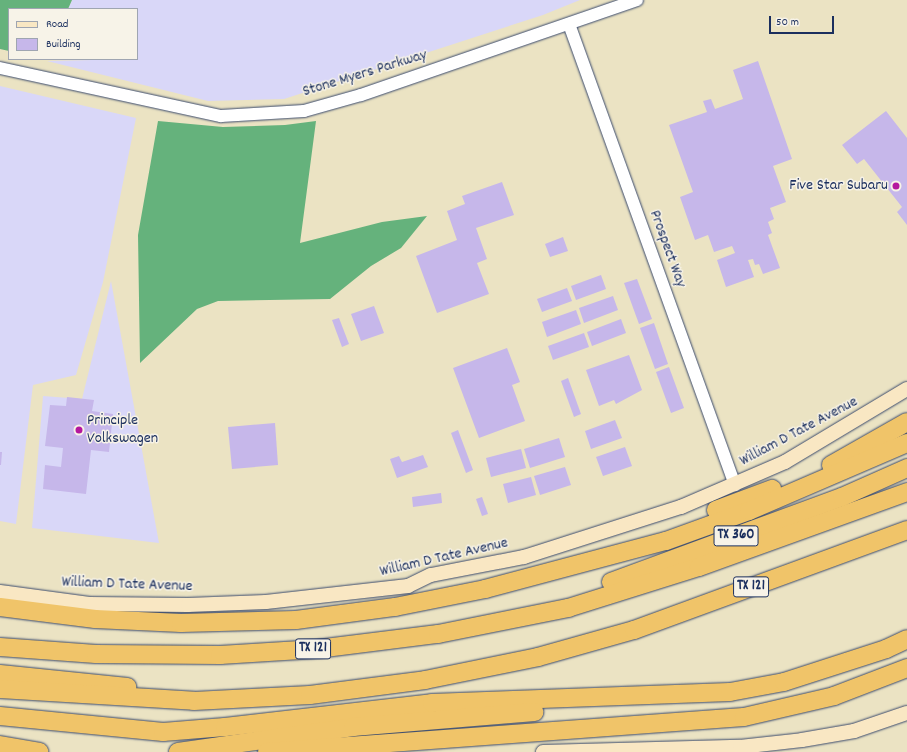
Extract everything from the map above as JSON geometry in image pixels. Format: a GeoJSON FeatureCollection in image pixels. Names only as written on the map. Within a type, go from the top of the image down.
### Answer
{"type":"FeatureCollection","features":[{"type":"Feature","properties":{"kind":"highway"},"geometry":{"type":"LineString","coordinates":[[610,555],[617,548],[824,468],[907,422]]}},
{"type":"Feature","properties":{"kind":"highway"},"geometry":{"type":"LineString","coordinates":[[0,607],[151,622],[296,620],[376,610],[453,596],[666,541],[749,511],[907,443]]}},
{"type":"Feature","properties":{"kind":"highway","name":"TX 360"},"geometry":{"type":"LineString","coordinates":[[568,608],[585,592],[842,497],[907,468]]}},
{"type":"Feature","properties":{"kind":"highway","name":"TX 121"},"geometry":{"type":"LineString","coordinates":[[0,647],[55,652],[220,655],[317,649],[438,634],[568,608],[699,567],[907,492]]}},
{"type":"Feature","properties":{"kind":"highway","name":"TX 121"},"geometry":{"type":"LineString","coordinates":[[0,689],[194,701],[310,695],[425,680],[538,657],[634,630],[907,530]]}},
{"type":"Feature","properties":{"kind":"highway"},"geometry":{"type":"LineString","coordinates":[[868,545],[893,544],[907,541]]}},
{"type":"Feature","properties":{"kind":"highway"},"geometry":{"type":"LineString","coordinates":[[0,635],[34,639],[55,652]]}},
{"type":"Feature","properties":{"kind":"highway"},"geometry":{"type":"LineString","coordinates":[[0,716],[146,732],[225,727],[432,703],[730,692],[784,682],[886,649],[907,639]]}},
{"type":"Feature","properties":{"kind":"highway"},"geometry":{"type":"LineString","coordinates":[[267,752],[744,717],[834,696],[907,668]]}},
{"type":"Feature","properties":{"kind":"highway"},"geometry":{"type":"LineString","coordinates":[[0,674],[170,691],[194,701]]}},
{"type":"Feature","properties":{"kind":"highway"},"geometry":{"type":"LineString","coordinates":[[178,752],[353,727],[713,700],[730,692]]}},
{"type":"Feature","properties":{"kind":"highway"},"geometry":{"type":"LineString","coordinates":[[0,724],[130,737],[146,732]]}},
{"type":"Feature","properties":{"kind":"highway"},"geometry":{"type":"LineString","coordinates":[[0,745],[39,752]]}},
{"type":"Feature","properties":{"kind":"main road","name":"William D Tate Avenue"},"geometry":{"type":"LineString","coordinates":[[0,592],[89,604],[188,605],[368,593],[408,586],[431,575],[494,564],[592,537],[681,507],[735,485],[785,462],[907,389]]}},
{"type":"Feature","properties":{"kind":"main road"},"geometry":{"type":"LineString","coordinates":[[542,752],[680,750],[740,747],[802,740],[854,731],[907,713]]}},
{"type":"Feature","properties":{"kind":"street","name":"Stone Myers Parkway"},"geometry":{"type":"LineString","coordinates":[[0,68],[221,116],[304,111],[361,95],[637,0]]}},
{"type":"Feature","properties":{"kind":"street","name":"Prospect Way"},"geometry":{"type":"LineString","coordinates":[[569,24],[735,485]]}},
{"type":"Feature","properties":{"kind":"shaded area"},"geometry":{"type":"Polygon","coordinates":[[[72,0],[580,0],[543,15],[284,99],[208,101],[47,61],[138,60],[138,8],[68,8],[72,0]]]}},
{"type":"Feature","properties":{"kind":"shaded area"},"geometry":{"type":"Polygon","coordinates":[[[0,86],[136,118],[103,282],[76,375],[33,385],[16,524],[0,521],[0,86]]]}},
{"type":"Feature","properties":{"kind":"shaded area"},"geometry":{"type":"Polygon","coordinates":[[[111,281],[159,543],[32,528],[43,396],[82,399],[111,281]]]}},
{"type":"Feature","properties":{"kind":"green space"},"geometry":{"type":"Polygon","coordinates":[[[0,0],[72,0],[68,8],[8,8],[8,51],[0,49],[0,0]]]}},
{"type":"Feature","properties":{"kind":"green space"},"geometry":{"type":"Polygon","coordinates":[[[158,121],[223,127],[285,125],[316,121],[300,243],[382,222],[427,216],[401,248],[371,266],[330,299],[218,301],[197,309],[140,363],[138,235],[158,121]]]}},
{"type":"Feature","properties":{"kind":"building"},"geometry":{"type":"Polygon","coordinates":[[[758,61],[792,159],[773,166],[786,202],[770,208],[774,219],[768,222],[772,233],[768,235],[780,268],[763,274],[759,264],[755,265],[753,259],[748,260],[754,277],[726,287],[717,260],[735,253],[732,246],[714,252],[708,235],[695,240],[680,197],[693,192],[669,125],[707,112],[703,101],[711,99],[715,109],[743,99],[733,70],[758,61]]]}},
{"type":"Feature","properties":{"kind":"building","name":"Five Star Subaru"},"geometry":{"type":"Polygon","coordinates":[[[886,111],[907,138],[907,225],[897,212],[902,207],[864,159],[857,164],[842,145],[886,111]]]}},
{"type":"Feature","properties":{"kind":"building"},"geometry":{"type":"Polygon","coordinates":[[[502,182],[514,215],[476,228],[487,259],[477,263],[489,294],[437,313],[416,256],[457,240],[447,211],[465,204],[462,196],[502,182]]]}},
{"type":"Feature","properties":{"kind":"building"},"geometry":{"type":"Polygon","coordinates":[[[563,237],[568,251],[550,257],[545,244],[563,237]]]}},
{"type":"Feature","properties":{"kind":"building"},"geometry":{"type":"Polygon","coordinates":[[[601,275],[606,289],[576,300],[571,286],[601,275]]]}},
{"type":"Feature","properties":{"kind":"building"},"geometry":{"type":"Polygon","coordinates":[[[637,279],[652,319],[639,324],[624,283],[637,279]]]}},
{"type":"Feature","properties":{"kind":"building"},"geometry":{"type":"Polygon","coordinates":[[[567,288],[572,301],[542,312],[537,299],[567,288]]]}},
{"type":"Feature","properties":{"kind":"building"},"geometry":{"type":"Polygon","coordinates":[[[613,296],[618,310],[584,323],[579,308],[613,296]]]}},
{"type":"Feature","properties":{"kind":"building"},"geometry":{"type":"Polygon","coordinates":[[[374,306],[384,333],[361,341],[351,314],[374,306]]]}},
{"type":"Feature","properties":{"kind":"building"},"geometry":{"type":"Polygon","coordinates":[[[576,310],[581,324],[547,337],[542,322],[576,310]]]}},
{"type":"Feature","properties":{"kind":"building"},"geometry":{"type":"Polygon","coordinates":[[[339,318],[349,344],[342,347],[332,320],[339,318]]]}},
{"type":"Feature","properties":{"kind":"building"},"geometry":{"type":"Polygon","coordinates":[[[621,319],[626,333],[592,346],[587,332],[621,319]]]}},
{"type":"Feature","properties":{"kind":"building"},"geometry":{"type":"Polygon","coordinates":[[[654,323],[668,364],[655,369],[640,328],[654,323]]]}},
{"type":"Feature","properties":{"kind":"building"},"geometry":{"type":"Polygon","coordinates":[[[584,333],[589,347],[553,360],[548,346],[584,333]]]}},
{"type":"Feature","properties":{"kind":"building"},"geometry":{"type":"Polygon","coordinates":[[[507,348],[520,382],[512,385],[525,421],[479,438],[453,368],[507,348]]]}},
{"type":"Feature","properties":{"kind":"building"},"geometry":{"type":"Polygon","coordinates":[[[629,355],[642,390],[616,404],[614,400],[599,406],[586,370],[629,355]]]}},
{"type":"Feature","properties":{"kind":"building"},"geometry":{"type":"Polygon","coordinates":[[[669,367],[684,408],[671,413],[656,372],[669,367]]]}},
{"type":"Feature","properties":{"kind":"building"},"geometry":{"type":"Polygon","coordinates":[[[568,378],[581,414],[574,417],[561,381],[568,378]]]}},
{"type":"Feature","properties":{"kind":"building","name":"Principle Volkswagen"},"geometry":{"type":"Polygon","coordinates":[[[67,397],[94,400],[92,411],[113,414],[109,452],[91,450],[86,494],[43,489],[45,465],[61,467],[63,448],[45,446],[50,405],[66,406],[67,397]]]}},
{"type":"Feature","properties":{"kind":"building"},"geometry":{"type":"Polygon","coordinates":[[[615,420],[622,438],[591,449],[585,431],[615,420]]]}},
{"type":"Feature","properties":{"kind":"building"},"geometry":{"type":"Polygon","coordinates":[[[275,423],[278,465],[232,469],[228,427],[275,423]]]}},
{"type":"Feature","properties":{"kind":"building"},"geometry":{"type":"Polygon","coordinates":[[[458,430],[473,470],[466,473],[451,433],[458,430]]]}},
{"type":"Feature","properties":{"kind":"building"},"geometry":{"type":"Polygon","coordinates":[[[559,438],[565,457],[530,468],[524,449],[559,438]]]}},
{"type":"Feature","properties":{"kind":"building"},"geometry":{"type":"Polygon","coordinates":[[[625,447],[632,466],[603,476],[596,457],[625,447]]]}},
{"type":"Feature","properties":{"kind":"building"},"geometry":{"type":"Polygon","coordinates":[[[521,449],[526,468],[491,477],[486,458],[521,449]]]}},
{"type":"Feature","properties":{"kind":"building"},"geometry":{"type":"Polygon","coordinates":[[[0,452],[2,452],[1,465],[0,465],[0,452]]]}},
{"type":"Feature","properties":{"kind":"building"},"geometry":{"type":"Polygon","coordinates":[[[423,455],[428,467],[397,478],[390,459],[399,456],[402,462],[423,455]]]}},
{"type":"Feature","properties":{"kind":"building"},"geometry":{"type":"Polygon","coordinates":[[[565,467],[571,485],[540,495],[534,476],[565,467]]]}},
{"type":"Feature","properties":{"kind":"building"},"geometry":{"type":"Polygon","coordinates":[[[531,477],[536,495],[508,503],[503,484],[531,477]]]}},
{"type":"Feature","properties":{"kind":"building"},"geometry":{"type":"Polygon","coordinates":[[[441,493],[442,503],[413,507],[412,497],[441,493]]]}},
{"type":"Feature","properties":{"kind":"building"},"geometry":{"type":"Polygon","coordinates":[[[482,497],[488,514],[482,516],[476,499],[482,497]]]}},
{"type":"Feature","properties":{"kind":"place","name":"Five Star Subaru"},"geometry":{"type":"Point","coordinates":[896,186]}},
{"type":"Feature","properties":{"kind":"place","name":"Principle Volkswagen"},"geometry":{"type":"Point","coordinates":[79,430]}}]}
